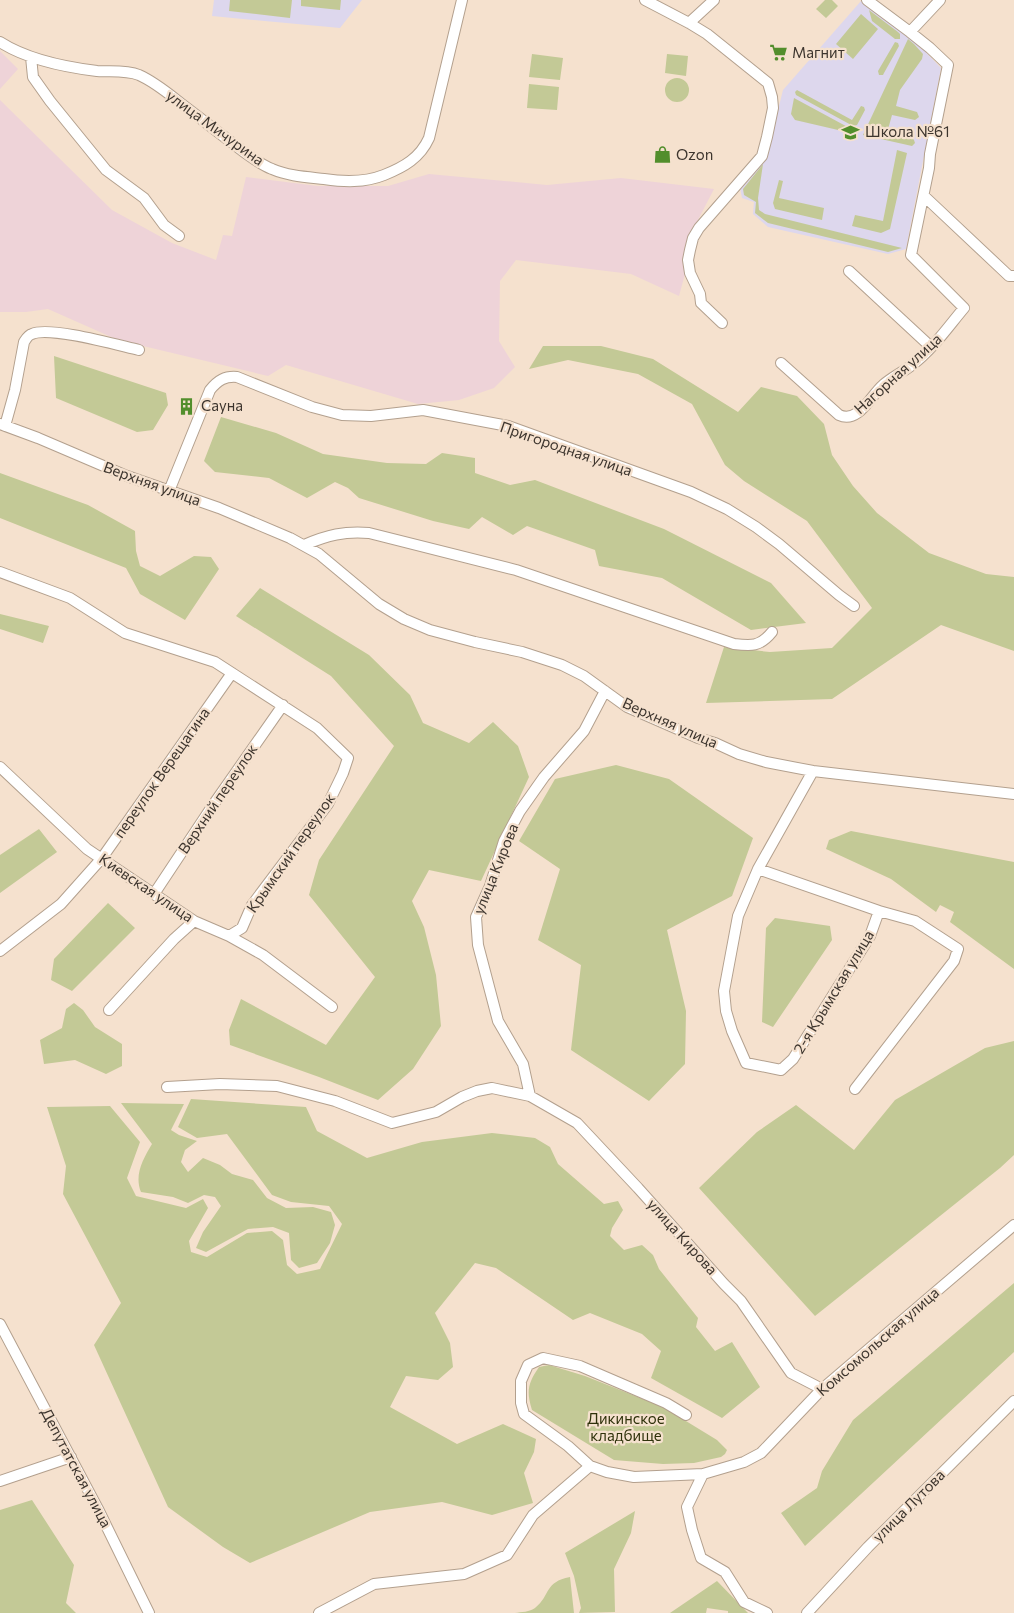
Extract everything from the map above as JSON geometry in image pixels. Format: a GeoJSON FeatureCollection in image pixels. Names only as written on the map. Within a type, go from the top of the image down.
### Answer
{"type":"FeatureCollection","features":[{"type":"Feature","properties":{"kind":"street","name":"улица Мичурина"},"geometry":{"type":"LineString","coordinates":[[0,42],[17,52],[31,57],[83,69],[130,72],[145,78],[241,150],[262,165],[273,170],[292,176],[335,180],[369,180],[389,173],[412,161],[426,144],[462,0]]}},
{"type":"Feature","properties":{"kind":"street"},"geometry":{"type":"LineString","coordinates":[[645,0],[707,34],[768,83],[772,97],[772,119],[762,156],[699,228],[693,238],[690,250],[688,260],[690,273],[696,283],[701,302],[722,324]]}},
{"type":"Feature","properties":{"kind":"street"},"geometry":{"type":"LineString","coordinates":[[689,23],[714,0]]}},
{"type":"Feature","properties":{"kind":"street"},"geometry":{"type":"LineString","coordinates":[[867,0],[930,48],[948,66],[930,154],[924,196],[1009,276],[1014,276]]}},
{"type":"Feature","properties":{"kind":"street"},"geometry":{"type":"LineString","coordinates":[[910,32],[940,0]]}},
{"type":"Feature","properties":{"kind":"street"},"geometry":{"type":"LineString","coordinates":[[31,57],[33,77],[106,170],[144,198],[164,224],[179,236]]}},
{"type":"Feature","properties":{"kind":"street","name":"Нагорная улица"},"geometry":{"type":"LineString","coordinates":[[781,363],[839,415],[845,417],[852,416],[858,412],[881,386],[912,365],[931,347],[964,308],[911,255],[924,196]]}},
{"type":"Feature","properties":{"kind":"street"},"geometry":{"type":"LineString","coordinates":[[850,271],[931,347]]}},
{"type":"Feature","properties":{"kind":"street"},"geometry":{"type":"LineString","coordinates":[[3,425],[16,390],[24,342],[32,334],[58,332],[139,350]]}},
{"type":"Feature","properties":{"kind":"street","name":"Пригородная улица"},"geometry":{"type":"LineString","coordinates":[[169,490],[210,390],[217,381],[231,376],[312,407],[342,415],[371,416],[423,410],[508,426],[691,492],[756,527],[854,606]]}},
{"type":"Feature","properties":{"kind":"street","name":"Верхняя улица"},"geometry":{"type":"LineString","coordinates":[[3,425],[127,476],[250,520],[319,554],[379,604],[404,619],[430,630],[522,652],[562,665],[584,676],[627,707],[739,754],[766,762],[851,777],[1014,794]]}},
{"type":"Feature","properties":{"kind":"street"},"geometry":{"type":"LineString","coordinates":[[304,545],[326,536],[340,533],[369,533],[516,570],[734,644],[758,644],[767,639],[772,632]]}},
{"type":"Feature","properties":{"kind":"street"},"geometry":{"type":"LineString","coordinates":[[0,572],[70,598],[126,633],[215,662],[282,705]]}},
{"type":"Feature","properties":{"kind":"street","name":"переулок Верещагина"},"geometry":{"type":"LineString","coordinates":[[0,951],[61,904],[102,858],[232,673]]}},
{"type":"Feature","properties":{"kind":"street","name":"улица Кирова"},"geometry":{"type":"LineString","coordinates":[[530,1096],[523,1064],[498,1021],[478,945],[476,917],[490,886],[504,840],[520,811],[544,777],[584,731],[605,691]]}},
{"type":"Feature","properties":{"kind":"street","name":"Верхний переулок"},"geometry":{"type":"LineString","coordinates":[[154,894],[282,705]]}},
{"type":"Feature","properties":{"kind":"street","name":"Крымский переулок"},"geometry":{"type":"LineString","coordinates":[[229,936],[242,928],[252,904],[328,804],[348,758],[317,728],[282,705]]}},
{"type":"Feature","properties":{"kind":"street","name":"Киевская улица"},"geometry":{"type":"LineString","coordinates":[[0,767],[87,849],[194,921],[229,936],[263,955],[332,1007]]}},
{"type":"Feature","properties":{"kind":"street","name":"2-я Крымская улица"},"geometry":{"type":"LineString","coordinates":[[814,771],[758,870],[738,916],[724,991],[726,1011],[732,1031],[746,1063],[781,1070],[793,1059],[870,936],[879,911]]}},
{"type":"Feature","properties":{"kind":"street","name":"2-я Крымская улица"},"geometry":{"type":"LineString","coordinates":[[758,870],[915,922],[937,934],[958,949],[954,961],[855,1088]]}},
{"type":"Feature","properties":{"kind":"street"},"geometry":{"type":"LineString","coordinates":[[109,1010],[174,939],[194,921]]}},
{"type":"Feature","properties":{"kind":"street","name":"улица Кирова"},"geometry":{"type":"LineString","coordinates":[[167,1087],[220,1084],[277,1086],[335,1101],[392,1123],[436,1112],[462,1097],[492,1088],[530,1096],[577,1123],[748,1309],[791,1373],[822,1389]]}},
{"type":"Feature","properties":{"kind":"street","name":"Комсомольская улица"},"geometry":{"type":"LineString","coordinates":[[590,1466],[634,1477],[703,1474],[744,1462],[761,1454],[822,1389],[1014,1224]]}},
{"type":"Feature","properties":{"kind":"street","name":"Депутатская улица"},"geometry":{"type":"LineString","coordinates":[[0,1324],[98,1509],[149,1613]]}},
{"type":"Feature","properties":{"kind":"street"},"geometry":{"type":"LineString","coordinates":[[319,1613],[374,1584],[464,1574],[507,1555],[532,1515],[590,1466],[568,1446],[524,1414],[521,1403],[520,1382],[528,1365],[543,1358],[580,1366],[666,1403],[686,1415]]}},
{"type":"Feature","properties":{"kind":"street","name":"улица Лутова"},"geometry":{"type":"LineString","coordinates":[[807,1613],[868,1547],[1014,1401]]}},
{"type":"Feature","properties":{"kind":"street"},"geometry":{"type":"LineString","coordinates":[[0,1481],[71,1457]]}},
{"type":"Feature","properties":{"kind":"street"},"geometry":{"type":"LineString","coordinates":[[703,1474],[687,1507],[701,1558],[725,1572],[744,1602],[767,1613]]}},
{"type":"Feature","properties":{"kind":"shaded area"},"geometry":{"type":"Polygon","coordinates":[[[214,0],[362,0],[340,28],[212,16],[214,0]]]}},
{"type":"Feature","properties":{"kind":"shaded area","name":"Школа №61"},"geometry":{"type":"Polygon","coordinates":[[[861,1],[918,44],[941,68],[906,249],[888,254],[768,227],[753,214],[754,202],[742,198],[740,188],[749,180],[767,154],[783,90],[861,1]]]}},
{"type":"Feature","properties":{"kind":"shaded area"},"geometry":{"type":"Polygon","coordinates":[[[0,51],[18,69],[0,89],[0,51]]]}},
{"type":"Feature","properties":{"kind":"shaded area"},"geometry":{"type":"Polygon","coordinates":[[[0,100],[112,210],[172,243],[216,260],[223,235],[232,236],[246,177],[318,186],[388,186],[429,174],[547,185],[621,178],[714,189],[685,245],[685,274],[679,296],[631,274],[516,260],[500,281],[499,341],[515,367],[494,388],[459,400],[418,404],[286,365],[268,376],[118,340],[48,309],[26,312],[0,312],[0,100]]]}},
{"type":"Feature","properties":{"kind":"green space"},"geometry":{"type":"Polygon","coordinates":[[[230,0],[292,0],[290,18],[229,11],[230,0]]]}},
{"type":"Feature","properties":{"kind":"green space"},"geometry":{"type":"Polygon","coordinates":[[[301,0],[341,0],[340,10],[301,6],[301,0]]]}},
{"type":"Feature","properties":{"kind":"green space"},"geometry":{"type":"Polygon","coordinates":[[[825,0],[832,0],[838,6],[826,18],[816,9],[825,0]]]}},
{"type":"Feature","properties":{"kind":"green space"},"geometry":{"type":"Polygon","coordinates":[[[869,10],[898,32],[900,39],[895,39],[872,21],[869,10]]]}},
{"type":"Feature","properties":{"kind":"green space"},"geometry":{"type":"Polygon","coordinates":[[[861,14],[878,29],[853,59],[836,44],[861,14]]]}},
{"type":"Feature","properties":{"kind":"green space"},"geometry":{"type":"Polygon","coordinates":[[[908,39],[923,54],[922,59],[900,90],[896,106],[917,112],[919,117],[915,120],[892,115],[887,133],[912,138],[915,143],[912,146],[863,135],[908,39]]]}},
{"type":"Feature","properties":{"kind":"green space"},"geometry":{"type":"Polygon","coordinates":[[[895,42],[899,46],[883,75],[879,75],[878,71],[895,42]]]}},
{"type":"Feature","properties":{"kind":"green space"},"geometry":{"type":"Polygon","coordinates":[[[532,54],[563,58],[560,80],[529,77],[532,54]]]}},
{"type":"Feature","properties":{"kind":"green space"},"geometry":{"type":"Polygon","coordinates":[[[667,54],[688,56],[686,76],[665,73],[667,54]]]}},
{"type":"Feature","properties":{"kind":"green space"},"geometry":{"type":"Polygon","coordinates":[[[677,78],[685,82],[689,90],[685,98],[677,102],[669,98],[665,90],[669,82],[677,78]]]}},
{"type":"Feature","properties":{"kind":"green space"},"geometry":{"type":"Polygon","coordinates":[[[529,84],[559,87],[557,110],[527,108],[529,84]]]}},
{"type":"Feature","properties":{"kind":"green space"},"geometry":{"type":"Polygon","coordinates":[[[797,90],[852,120],[861,106],[865,110],[857,125],[853,126],[796,95],[795,92],[797,90]]]}},
{"type":"Feature","properties":{"kind":"green space"},"geometry":{"type":"Polygon","coordinates":[[[794,98],[855,131],[851,133],[795,120],[791,114],[794,98]]]}},
{"type":"Feature","properties":{"kind":"green space"},"geometry":{"type":"Polygon","coordinates":[[[897,150],[907,153],[890,229],[881,233],[852,226],[855,215],[883,221],[897,150]]]}},
{"type":"Feature","properties":{"kind":"green space"},"geometry":{"type":"Polygon","coordinates":[[[763,164],[758,198],[759,210],[765,214],[902,248],[888,252],[768,223],[755,213],[756,202],[744,195],[743,189],[763,164]]]}},
{"type":"Feature","properties":{"kind":"green space"},"geometry":{"type":"Polygon","coordinates":[[[779,180],[783,181],[779,198],[824,208],[822,220],[775,209],[773,203],[779,180]]]}},
{"type":"Feature","properties":{"kind":"green space"},"geometry":{"type":"Polygon","coordinates":[[[543,346],[601,346],[653,359],[738,412],[761,387],[797,396],[824,424],[832,455],[853,486],[877,513],[929,553],[986,574],[1014,577],[1014,651],[941,625],[832,699],[706,703],[724,647],[770,652],[832,648],[872,608],[807,521],[744,481],[725,465],[692,404],[638,374],[568,360],[529,369],[543,346]]]}},
{"type":"Feature","properties":{"kind":"green space"},"geometry":{"type":"Polygon","coordinates":[[[54,356],[166,393],[168,405],[153,430],[137,432],[56,398],[54,356]]]}},
{"type":"Feature","properties":{"kind":"green space"},"geometry":{"type":"Polygon","coordinates":[[[221,417],[276,433],[323,454],[387,463],[426,464],[442,453],[475,458],[475,473],[510,485],[535,480],[664,529],[771,583],[806,623],[751,630],[662,578],[599,566],[595,550],[527,526],[513,535],[482,517],[469,529],[433,521],[359,498],[348,488],[335,482],[307,498],[269,478],[215,472],[204,461],[221,417]]]}},
{"type":"Feature","properties":{"kind":"green space"},"geometry":{"type":"Polygon","coordinates":[[[0,473],[88,505],[135,531],[136,551],[140,566],[160,576],[194,556],[211,557],[219,569],[185,620],[140,594],[126,568],[0,518],[0,473]]]}},
{"type":"Feature","properties":{"kind":"green space"},"geometry":{"type":"Polygon","coordinates":[[[260,588],[369,655],[410,695],[423,723],[469,743],[493,722],[518,746],[529,777],[481,881],[429,870],[412,901],[424,927],[436,975],[441,1026],[413,1069],[378,1100],[230,1045],[229,1030],[241,999],[326,1045],[375,977],[309,895],[319,860],[394,746],[331,676],[236,616],[260,588]]]}},
{"type":"Feature","properties":{"kind":"green space"},"geometry":{"type":"Polygon","coordinates":[[[0,614],[49,626],[43,643],[0,629],[0,614]]]}},
{"type":"Feature","properties":{"kind":"green space"},"geometry":{"type":"Polygon","coordinates":[[[616,765],[669,779],[753,838],[732,896],[667,930],[686,1011],[685,1064],[649,1101],[571,1050],[581,965],[538,940],[560,869],[519,841],[555,779],[616,765]]]}},
{"type":"Feature","properties":{"kind":"green space"},"geometry":{"type":"Polygon","coordinates":[[[39,829],[57,852],[0,893],[0,855],[39,829]]]}},
{"type":"Feature","properties":{"kind":"green space"},"geometry":{"type":"Polygon","coordinates":[[[851,831],[1014,862],[1014,969],[950,922],[954,912],[940,905],[936,912],[891,879],[826,849],[829,840],[851,831]]]}},
{"type":"Feature","properties":{"kind":"green space"},"geometry":{"type":"Polygon","coordinates":[[[108,903],[135,928],[72,991],[51,980],[54,959],[108,903]]]}},
{"type":"Feature","properties":{"kind":"green space"},"geometry":{"type":"Polygon","coordinates":[[[775,918],[830,926],[832,940],[773,1027],[762,1022],[766,928],[775,918]]]}},
{"type":"Feature","properties":{"kind":"green space"},"geometry":{"type":"Polygon","coordinates":[[[74,1003],[83,1010],[95,1027],[122,1044],[122,1066],[106,1074],[75,1060],[44,1064],[40,1040],[62,1028],[66,1009],[74,1003]]]}},
{"type":"Feature","properties":{"kind":"green space"},"geometry":{"type":"Polygon","coordinates":[[[1014,1041],[1014,1155],[815,1316],[699,1188],[757,1132],[796,1105],[854,1150],[895,1100],[985,1048],[1014,1041]]]}},
{"type":"Feature","properties":{"kind":"green space"},"geometry":{"type":"Polygon","coordinates":[[[191,1099],[306,1107],[317,1131],[367,1158],[422,1142],[492,1133],[535,1138],[550,1147],[558,1164],[604,1204],[618,1201],[623,1210],[612,1228],[610,1236],[624,1250],[642,1245],[653,1255],[659,1269],[698,1318],[696,1327],[715,1351],[732,1342],[760,1387],[722,1418],[651,1378],[661,1351],[642,1334],[590,1313],[573,1320],[496,1268],[475,1263],[435,1313],[450,1343],[453,1367],[438,1380],[406,1376],[390,1407],[457,1444],[503,1424],[536,1439],[534,1452],[524,1473],[533,1503],[492,1515],[442,1502],[370,1512],[250,1563],[223,1547],[168,1507],[94,1345],[121,1303],[63,1194],[66,1166],[47,1107],[110,1106],[140,1142],[127,1178],[136,1196],[186,1208],[203,1199],[208,1208],[189,1241],[191,1252],[207,1257],[247,1233],[272,1231],[283,1240],[287,1265],[297,1274],[320,1269],[342,1224],[329,1206],[291,1202],[272,1195],[227,1134],[197,1138],[178,1127],[191,1099]]]}},
{"type":"Feature","properties":{"kind":"green space"},"geometry":{"type":"Polygon","coordinates":[[[121,1103],[184,1104],[171,1130],[197,1141],[185,1150],[181,1162],[188,1172],[203,1158],[220,1165],[232,1174],[253,1180],[267,1198],[286,1208],[313,1207],[331,1212],[335,1225],[330,1243],[317,1263],[299,1268],[291,1260],[289,1233],[273,1227],[248,1229],[206,1252],[196,1248],[203,1232],[221,1206],[215,1197],[204,1195],[188,1203],[173,1197],[141,1192],[138,1179],[139,1173],[152,1144],[121,1103]]]}},
{"type":"Feature","properties":{"kind":"green space"},"geometry":{"type":"Polygon","coordinates":[[[1014,1283],[1014,1352],[805,1546],[781,1513],[817,1488],[822,1471],[853,1420],[1014,1283]]]}},
{"type":"Feature","properties":{"kind":"green space","name":"Дикинское кладбище"},"geometry":{"type":"Polygon","coordinates":[[[549,1365],[585,1376],[663,1407],[717,1440],[727,1450],[721,1457],[694,1463],[663,1464],[614,1460],[532,1410],[529,1398],[530,1383],[539,1367],[549,1365]]]}},
{"type":"Feature","properties":{"kind":"green space"},"geometry":{"type":"Polygon","coordinates":[[[32,1500],[74,1565],[66,1603],[76,1613],[0,1613],[0,1510],[32,1500]]]}},
{"type":"Feature","properties":{"kind":"green space"},"geometry":{"type":"Polygon","coordinates":[[[635,1511],[631,1533],[614,1569],[615,1612],[579,1613],[581,1608],[574,1576],[565,1553],[635,1511]]]}},
{"type":"Feature","properties":{"kind":"green space"},"geometry":{"type":"Polygon","coordinates":[[[570,1577],[574,1613],[515,1613],[535,1608],[556,1582],[570,1577]]]}},
{"type":"Feature","properties":{"kind":"green space"},"geometry":{"type":"Polygon","coordinates":[[[717,1581],[748,1613],[728,1613],[728,1611],[707,1608],[706,1613],[670,1613],[717,1581]]]}},
{"type":"Feature","properties":{"kind":"place","name":"Магнит"},"geometry":{"type":"Point","coordinates":[778,53]}},
{"type":"Feature","properties":{"kind":"place","name":"Школа №61"},"geometry":{"type":"Point","coordinates":[851,132]}},
{"type":"Feature","properties":{"kind":"place","name":"Ozon"},"geometry":{"type":"Point","coordinates":[662,155]}},
{"type":"Feature","properties":{"kind":"place","name":"Сауна"},"geometry":{"type":"Point","coordinates":[187,406]}}]}
